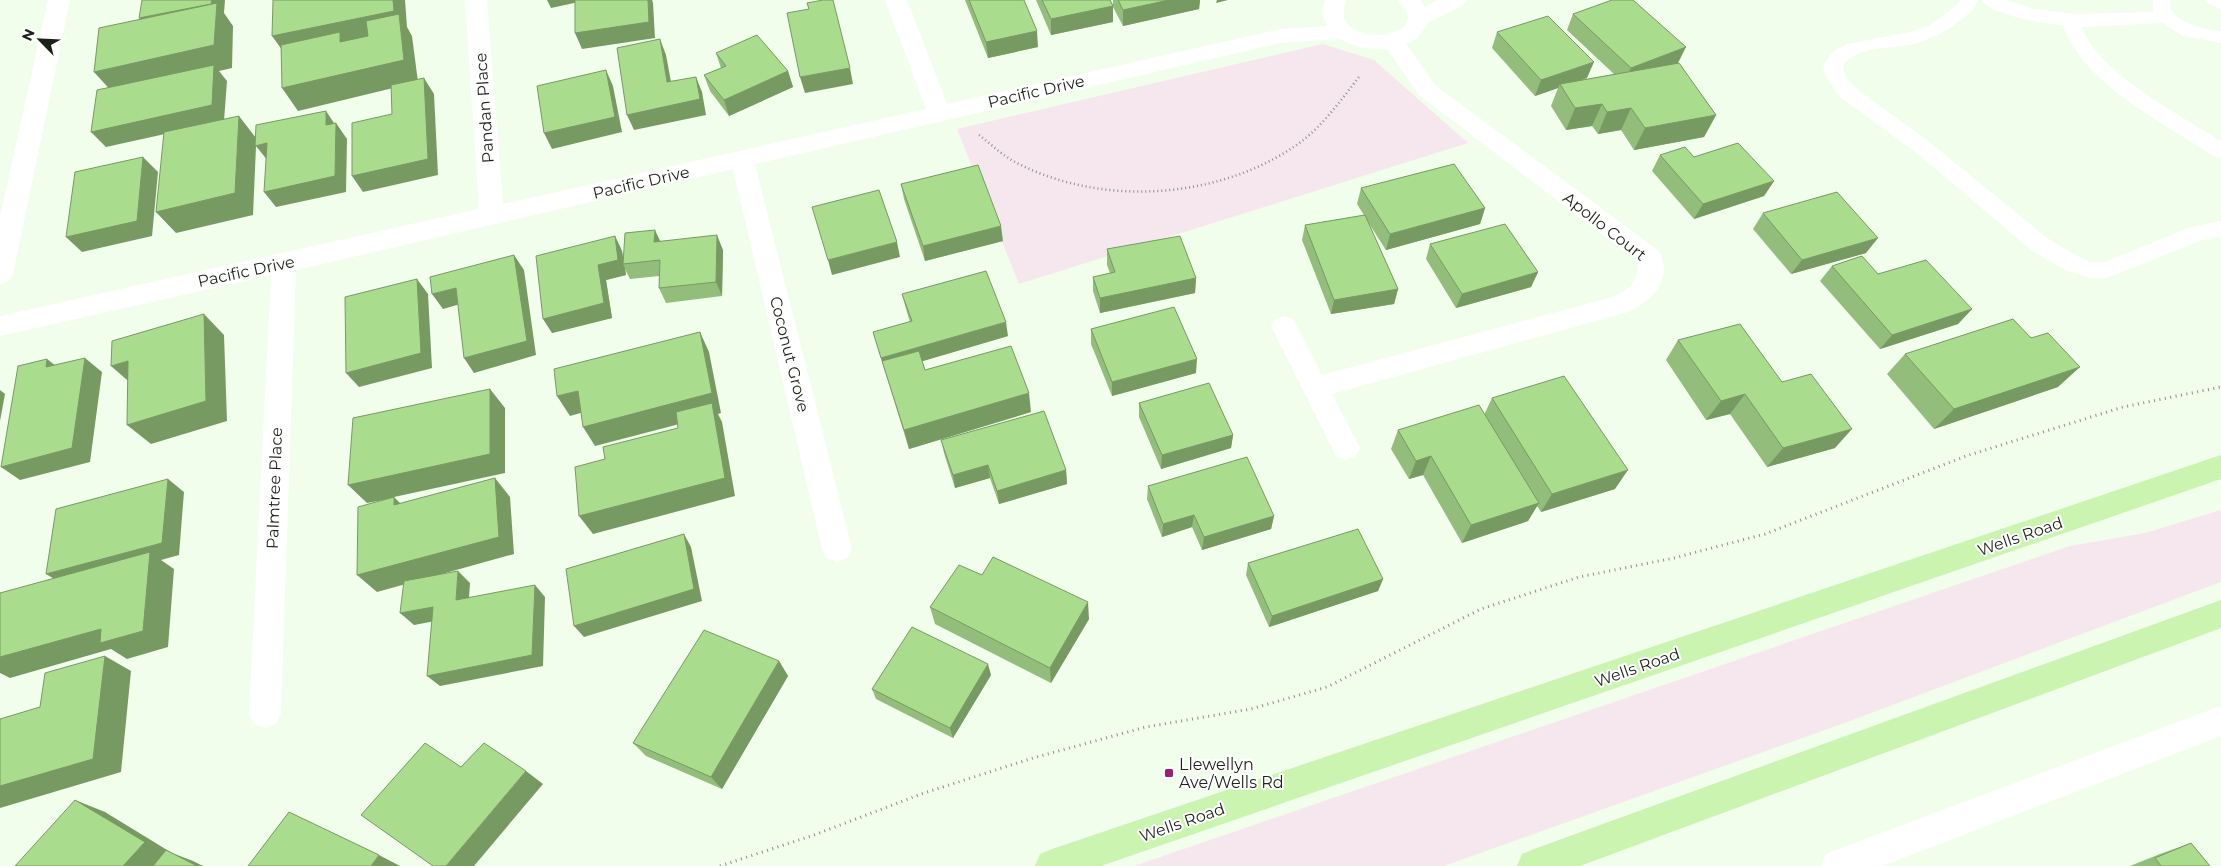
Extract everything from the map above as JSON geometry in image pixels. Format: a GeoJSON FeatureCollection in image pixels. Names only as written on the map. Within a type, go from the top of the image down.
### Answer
{"type":"FeatureCollection","features":[{"type":"Feature","properties":{"kind":"main road","name":"Wells Road"},"geometry":{"type":"LineString","coordinates":[[1052,866],[2221,467]]}},
{"type":"Feature","properties":{"kind":"main road"},"geometry":{"type":"LineString","coordinates":[[1534,866],[2221,614]]}},
{"type":"Feature","properties":{"kind":"street"},"geometry":{"type":"LineString","coordinates":[[0,274],[59,0]]}},
{"type":"Feature","properties":{"kind":"street","name":"Pandan Place"},"geometry":{"type":"LineString","coordinates":[[476,0],[492,215]]}},
{"type":"Feature","properties":{"kind":"street"},"geometry":{"type":"LineString","coordinates":[[896,0],[939,113]]}},
{"type":"Feature","properties":{"kind":"street"},"geometry":{"type":"LineString","coordinates":[[1334,4],[1332,16],[1343,32],[1366,42],[1393,42],[1412,33],[1418,26],[1414,9],[1456,0]]}},
{"type":"Feature","properties":{"kind":"street","name":"Pacific Drive"},"geometry":{"type":"LineString","coordinates":[[1281,36],[1334,4]]}},
{"type":"Feature","properties":{"kind":"street","name":"Pacific Drive"},"geometry":{"type":"LineString","coordinates":[[0,326],[1281,36],[1343,32]]}},
{"type":"Feature","properties":{"kind":"street","name":"Apollo Court"},"geometry":{"type":"LineString","coordinates":[[1315,388],[1619,305],[1642,295],[1652,276],[1650,258],[1456,114],[1427,90],[1393,42]]}},
{"type":"Feature","properties":{"kind":"street","name":"Coconut Grove"},"geometry":{"type":"LineString","coordinates":[[742,158],[837,549]]}},
{"type":"Feature","properties":{"kind":"street","name":"Palmtree Place"},"geometry":{"type":"LineString","coordinates":[[265,713],[284,263]]}},
{"type":"Feature","properties":{"kind":"street"},"geometry":{"type":"LineString","coordinates":[[1284,326],[1346,448]]}},
{"type":"Feature","properties":{"kind":"street"},"geometry":{"type":"LineString","coordinates":[[1838,866],[2221,721]]}},
{"type":"Feature","properties":{"kind":"lane"},"geometry":{"type":"LineString","coordinates":[[1969,0],[1966,7],[1936,30],[1912,38],[1855,48],[1840,55],[1833,66],[1836,78],[1847,92],[1925,150],[2039,244],[2077,265],[2090,270],[2107,270],[2199,232],[2221,229]]}},
{"type":"Feature","properties":{"kind":"lane"},"geometry":{"type":"LineString","coordinates":[[1990,0],[2018,11],[2070,20],[2130,21],[2164,8],[2190,32],[2221,37]]}},
{"type":"Feature","properties":{"kind":"lane"},"geometry":{"type":"LineString","coordinates":[[2215,0],[2221,3]]}},
{"type":"Feature","properties":{"kind":"lane"},"geometry":{"type":"LineString","coordinates":[[2070,20],[2081,46],[2096,63],[2126,87],[2221,150]]}},
{"type":"Feature","properties":{"kind":"path"},"geometry":{"type":"LineString","coordinates":[[975,132],[1019,164],[1062,180],[1122,190],[1158,190],[1194,186],[1228,178],[1260,167],[1296,145],[1323,121],[1359,78]]}},
{"type":"Feature","properties":{"kind":"path"},"geometry":{"type":"LineString","coordinates":[[720,866],[814,835],[924,793],[1034,758],[1146,727],[1251,709],[1328,687],[1481,609],[1579,577],[1674,558],[1765,534],[1975,453],[2123,407],[2221,387]]}},
{"type":"Feature","properties":{"kind":"shaded area"},"geometry":{"type":"Polygon","coordinates":[[[1323,44],[1374,60],[1468,143],[1019,284],[957,129],[1323,44]]]}},
{"type":"Feature","properties":{"kind":"shaded area"},"geometry":{"type":"Polygon","coordinates":[[[2221,510],[2221,582],[1850,721],[1444,866],[1134,866],[2070,546],[2145,533],[2221,510]]]}},
{"type":"Feature","properties":{"kind":"building"},"geometry":{"type":"Polygon","coordinates":[[[142,0],[212,0],[211,4],[139,18],[142,0]]]}},
{"type":"Feature","properties":{"kind":"building"},"geometry":{"type":"Polygon","coordinates":[[[273,0],[393,0],[394,11],[272,36],[273,0]]]}},
{"type":"Feature","properties":{"kind":"building"},"geometry":{"type":"Polygon","coordinates":[[[575,0],[648,0],[649,22],[575,33],[575,0]]]}},
{"type":"Feature","properties":{"kind":"building"},"geometry":{"type":"Polygon","coordinates":[[[833,0],[850,68],[800,77],[787,13],[809,9],[807,3],[833,0]]]}},
{"type":"Feature","properties":{"kind":"building"},"geometry":{"type":"Polygon","coordinates":[[[969,0],[1024,0],[1037,31],[986,42],[969,0]]]}},
{"type":"Feature","properties":{"kind":"building"},"geometry":{"type":"Polygon","coordinates":[[[1042,0],[1110,0],[1113,6],[1051,19],[1042,0]]]}},
{"type":"Feature","properties":{"kind":"building"},"geometry":{"type":"Polygon","coordinates":[[[1118,0],[1169,0],[1123,10],[1118,0]]]}},
{"type":"Feature","properties":{"kind":"building"},"geometry":{"type":"Polygon","coordinates":[[[1612,0],[1633,0],[1686,47],[1631,68],[1573,14],[1612,0]]]}},
{"type":"Feature","properties":{"kind":"building"},"geometry":{"type":"Polygon","coordinates":[[[217,3],[214,45],[94,72],[99,28],[217,3]]]}},
{"type":"Feature","properties":{"kind":"building"},"geometry":{"type":"Polygon","coordinates":[[[399,14],[404,60],[282,88],[281,45],[340,32],[340,42],[368,36],[366,21],[399,14]]]}},
{"type":"Feature","properties":{"kind":"building"},"geometry":{"type":"Polygon","coordinates":[[[1548,16],[1594,62],[1541,80],[1497,32],[1548,16]]]}},
{"type":"Feature","properties":{"kind":"building"},"geometry":{"type":"Polygon","coordinates":[[[757,35],[788,71],[724,100],[704,75],[726,66],[716,53],[757,35]]]}},
{"type":"Feature","properties":{"kind":"building"},"geometry":{"type":"Polygon","coordinates":[[[660,39],[667,82],[696,77],[700,99],[627,115],[617,48],[660,39]]]}},
{"type":"Feature","properties":{"kind":"building"},"geometry":{"type":"Polygon","coordinates":[[[1679,63],[1716,115],[1645,128],[1631,108],[1607,112],[1602,104],[1575,108],[1560,84],[1679,63]]]}},
{"type":"Feature","properties":{"kind":"building"},"geometry":{"type":"Polygon","coordinates":[[[214,65],[212,105],[91,132],[97,90],[214,65]]]}},
{"type":"Feature","properties":{"kind":"building"},"geometry":{"type":"Polygon","coordinates":[[[606,70],[615,117],[544,133],[537,86],[606,70]]]}},
{"type":"Feature","properties":{"kind":"building"},"geometry":{"type":"Polygon","coordinates":[[[424,78],[428,159],[352,176],[352,123],[392,114],[391,85],[424,78]]]}},
{"type":"Feature","properties":{"kind":"building"},"geometry":{"type":"Polygon","coordinates":[[[326,111],[326,125],[336,123],[335,176],[264,192],[267,143],[255,146],[256,125],[326,111]]]}},
{"type":"Feature","properties":{"kind":"building"},"geometry":{"type":"Polygon","coordinates":[[[239,116],[235,193],[156,212],[164,132],[239,116]]]}},
{"type":"Feature","properties":{"kind":"building"},"geometry":{"type":"Polygon","coordinates":[[[1738,143],[1774,181],[1703,204],[1660,155],[1685,147],[1694,157],[1738,143]]]}},
{"type":"Feature","properties":{"kind":"building"},"geometry":{"type":"Polygon","coordinates":[[[143,157],[137,221],[66,237],[75,172],[143,157]]]}},
{"type":"Feature","properties":{"kind":"building"},"geometry":{"type":"Polygon","coordinates":[[[1454,164],[1485,208],[1390,234],[1361,188],[1454,164]]]}},
{"type":"Feature","properties":{"kind":"building"},"geometry":{"type":"Polygon","coordinates":[[[978,165],[1001,226],[923,246],[901,184],[978,165]]]}},
{"type":"Feature","properties":{"kind":"building"},"geometry":{"type":"Polygon","coordinates":[[[879,190],[897,242],[828,260],[812,207],[879,190]]]}},
{"type":"Feature","properties":{"kind":"building"},"geometry":{"type":"Polygon","coordinates":[[[1837,192],[1878,238],[1802,260],[1763,213],[1837,192]]]}},
{"type":"Feature","properties":{"kind":"building"},"geometry":{"type":"Polygon","coordinates":[[[1365,215],[1398,289],[1334,300],[1305,225],[1365,215]]]}},
{"type":"Feature","properties":{"kind":"building"},"geometry":{"type":"Polygon","coordinates":[[[1505,224],[1538,272],[1462,294],[1430,244],[1505,224]]]}},
{"type":"Feature","properties":{"kind":"building"},"geometry":{"type":"Polygon","coordinates":[[[655,230],[654,242],[717,235],[716,282],[659,288],[660,260],[623,264],[625,233],[655,230]]]}},
{"type":"Feature","properties":{"kind":"building"},"geometry":{"type":"Polygon","coordinates":[[[615,236],[618,260],[598,265],[604,303],[543,319],[536,256],[615,236]]]}},
{"type":"Feature","properties":{"kind":"building"},"geometry":{"type":"Polygon","coordinates":[[[1180,236],[1196,278],[1100,298],[1093,277],[1115,272],[1107,249],[1180,236]]]}},
{"type":"Feature","properties":{"kind":"building"},"geometry":{"type":"Polygon","coordinates":[[[514,255],[527,341],[464,358],[456,288],[432,294],[430,277],[514,255]]]}},
{"type":"Feature","properties":{"kind":"building"},"geometry":{"type":"Polygon","coordinates":[[[1862,256],[1878,274],[1926,260],[1972,309],[1892,335],[1832,266],[1862,256]]]}},
{"type":"Feature","properties":{"kind":"building"},"geometry":{"type":"Polygon","coordinates":[[[986,271],[1006,322],[881,358],[873,332],[912,321],[902,294],[986,271]]]}},
{"type":"Feature","properties":{"kind":"building"},"geometry":{"type":"Polygon","coordinates":[[[417,279],[421,353],[346,373],[345,297],[417,279]]]}},
{"type":"Feature","properties":{"kind":"building"},"geometry":{"type":"Polygon","coordinates":[[[1174,307],[1197,359],[1112,382],[1091,329],[1174,307]]]}},
{"type":"Feature","properties":{"kind":"building"},"geometry":{"type":"Polygon","coordinates":[[[204,314],[206,401],[127,425],[128,361],[111,366],[112,341],[204,314]]]}},
{"type":"Feature","properties":{"kind":"building"},"geometry":{"type":"Polygon","coordinates":[[[2013,319],[2031,338],[2048,333],[2080,367],[1954,409],[1905,354],[2013,319]]]}},
{"type":"Feature","properties":{"kind":"building"},"geometry":{"type":"Polygon","coordinates":[[[1740,324],[1782,382],[1811,374],[1852,429],[1783,448],[1745,394],[1721,401],[1678,340],[1740,324]]]}},
{"type":"Feature","properties":{"kind":"building"},"geometry":{"type":"Polygon","coordinates":[[[700,332],[712,393],[583,427],[578,391],[557,396],[554,369],[700,332]]]}},
{"type":"Feature","properties":{"kind":"building"},"geometry":{"type":"Polygon","coordinates":[[[1011,346],[1029,393],[904,430],[882,361],[919,351],[925,370],[1011,346]]]}},
{"type":"Feature","properties":{"kind":"building"},"geometry":{"type":"Polygon","coordinates":[[[85,358],[72,448],[1,467],[18,366],[47,359],[46,367],[85,358]]]}},
{"type":"Feature","properties":{"kind":"building"},"geometry":{"type":"Polygon","coordinates":[[[1564,376],[1628,470],[1552,494],[1492,398],[1564,376]]]}},
{"type":"Feature","properties":{"kind":"building"},"geometry":{"type":"Polygon","coordinates":[[[1209,383],[1233,435],[1162,455],[1139,403],[1209,383]]]}},
{"type":"Feature","properties":{"kind":"building"},"geometry":{"type":"Polygon","coordinates":[[[490,389],[490,454],[348,485],[353,418],[490,389]]]}},
{"type":"Feature","properties":{"kind":"building"},"geometry":{"type":"Polygon","coordinates":[[[712,403],[725,478],[579,516],[575,467],[605,459],[603,447],[678,428],[676,412],[712,403]]]}},
{"type":"Feature","properties":{"kind":"building"},"geometry":{"type":"Polygon","coordinates":[[[1479,405],[1539,503],[1471,525],[1431,456],[1416,461],[1398,430],[1479,405]]]}},
{"type":"Feature","properties":{"kind":"building"},"geometry":{"type":"Polygon","coordinates":[[[1044,411],[1066,470],[997,491],[988,465],[953,475],[941,440],[1044,411]]]}},
{"type":"Feature","properties":{"kind":"building"},"geometry":{"type":"Polygon","coordinates":[[[1247,457],[1274,516],[1204,537],[1194,515],[1163,524],[1148,486],[1247,457]]]}},
{"type":"Feature","properties":{"kind":"building"},"geometry":{"type":"Polygon","coordinates":[[[495,478],[499,537],[357,575],[358,507],[394,497],[394,505],[495,478]]]}},
{"type":"Feature","properties":{"kind":"building"},"geometry":{"type":"Polygon","coordinates":[[[168,479],[162,543],[46,574],[56,509],[168,479]]]}},
{"type":"Feature","properties":{"kind":"building"},"geometry":{"type":"Polygon","coordinates":[[[1358,529],[1383,579],[1272,616],[1248,563],[1358,529]]]}},
{"type":"Feature","properties":{"kind":"building"},"geometry":{"type":"Polygon","coordinates":[[[684,534],[694,589],[574,626],[566,569],[684,534]]]}},
{"type":"Feature","properties":{"kind":"building"},"geometry":{"type":"Polygon","coordinates":[[[150,552],[143,631],[100,643],[101,629],[0,657],[0,593],[150,552]]]}},
{"type":"Feature","properties":{"kind":"building"},"geometry":{"type":"Polygon","coordinates":[[[993,557],[1088,602],[1050,668],[930,607],[959,565],[982,575],[993,557]]]}},
{"type":"Feature","properties":{"kind":"building"},"geometry":{"type":"Polygon","coordinates":[[[458,571],[456,600],[535,585],[532,655],[427,676],[433,607],[400,613],[404,581],[458,571]]]}},
{"type":"Feature","properties":{"kind":"building"},"geometry":{"type":"Polygon","coordinates":[[[912,627],[988,664],[950,728],[872,689],[912,627]]]}},
{"type":"Feature","properties":{"kind":"building"},"geometry":{"type":"Polygon","coordinates":[[[704,630],[779,661],[711,777],[633,743],[704,630]]]}},
{"type":"Feature","properties":{"kind":"building"},"geometry":{"type":"Polygon","coordinates":[[[105,656],[93,759],[0,786],[0,719],[40,707],[45,673],[105,656]]]}},
{"type":"Feature","properties":{"kind":"building"},"geometry":{"type":"Polygon","coordinates":[[[425,743],[461,767],[484,743],[526,771],[446,866],[433,866],[361,815],[425,743]]]}},
{"type":"Feature","properties":{"kind":"building"},"geometry":{"type":"Polygon","coordinates":[[[75,800],[145,842],[123,866],[15,866],[75,800]]]}},
{"type":"Feature","properties":{"kind":"building"},"geometry":{"type":"Polygon","coordinates":[[[289,812],[379,855],[371,866],[248,866],[289,812]]]}},
{"type":"Feature","properties":{"kind":"building"},"geometry":{"type":"Polygon","coordinates":[[[2191,843],[2210,866],[2161,866],[2155,858],[2191,843]]]}},
{"type":"Feature","properties":{"kind":"building"},"geometry":{"type":"Polygon","coordinates":[[[166,850],[197,866],[153,866],[166,850]]]}},
{"type":"Feature","properties":{"kind":"place","name":"Llewellyn Ave/Wells Rd"},"geometry":{"type":"Point","coordinates":[1169,773]}}]}
